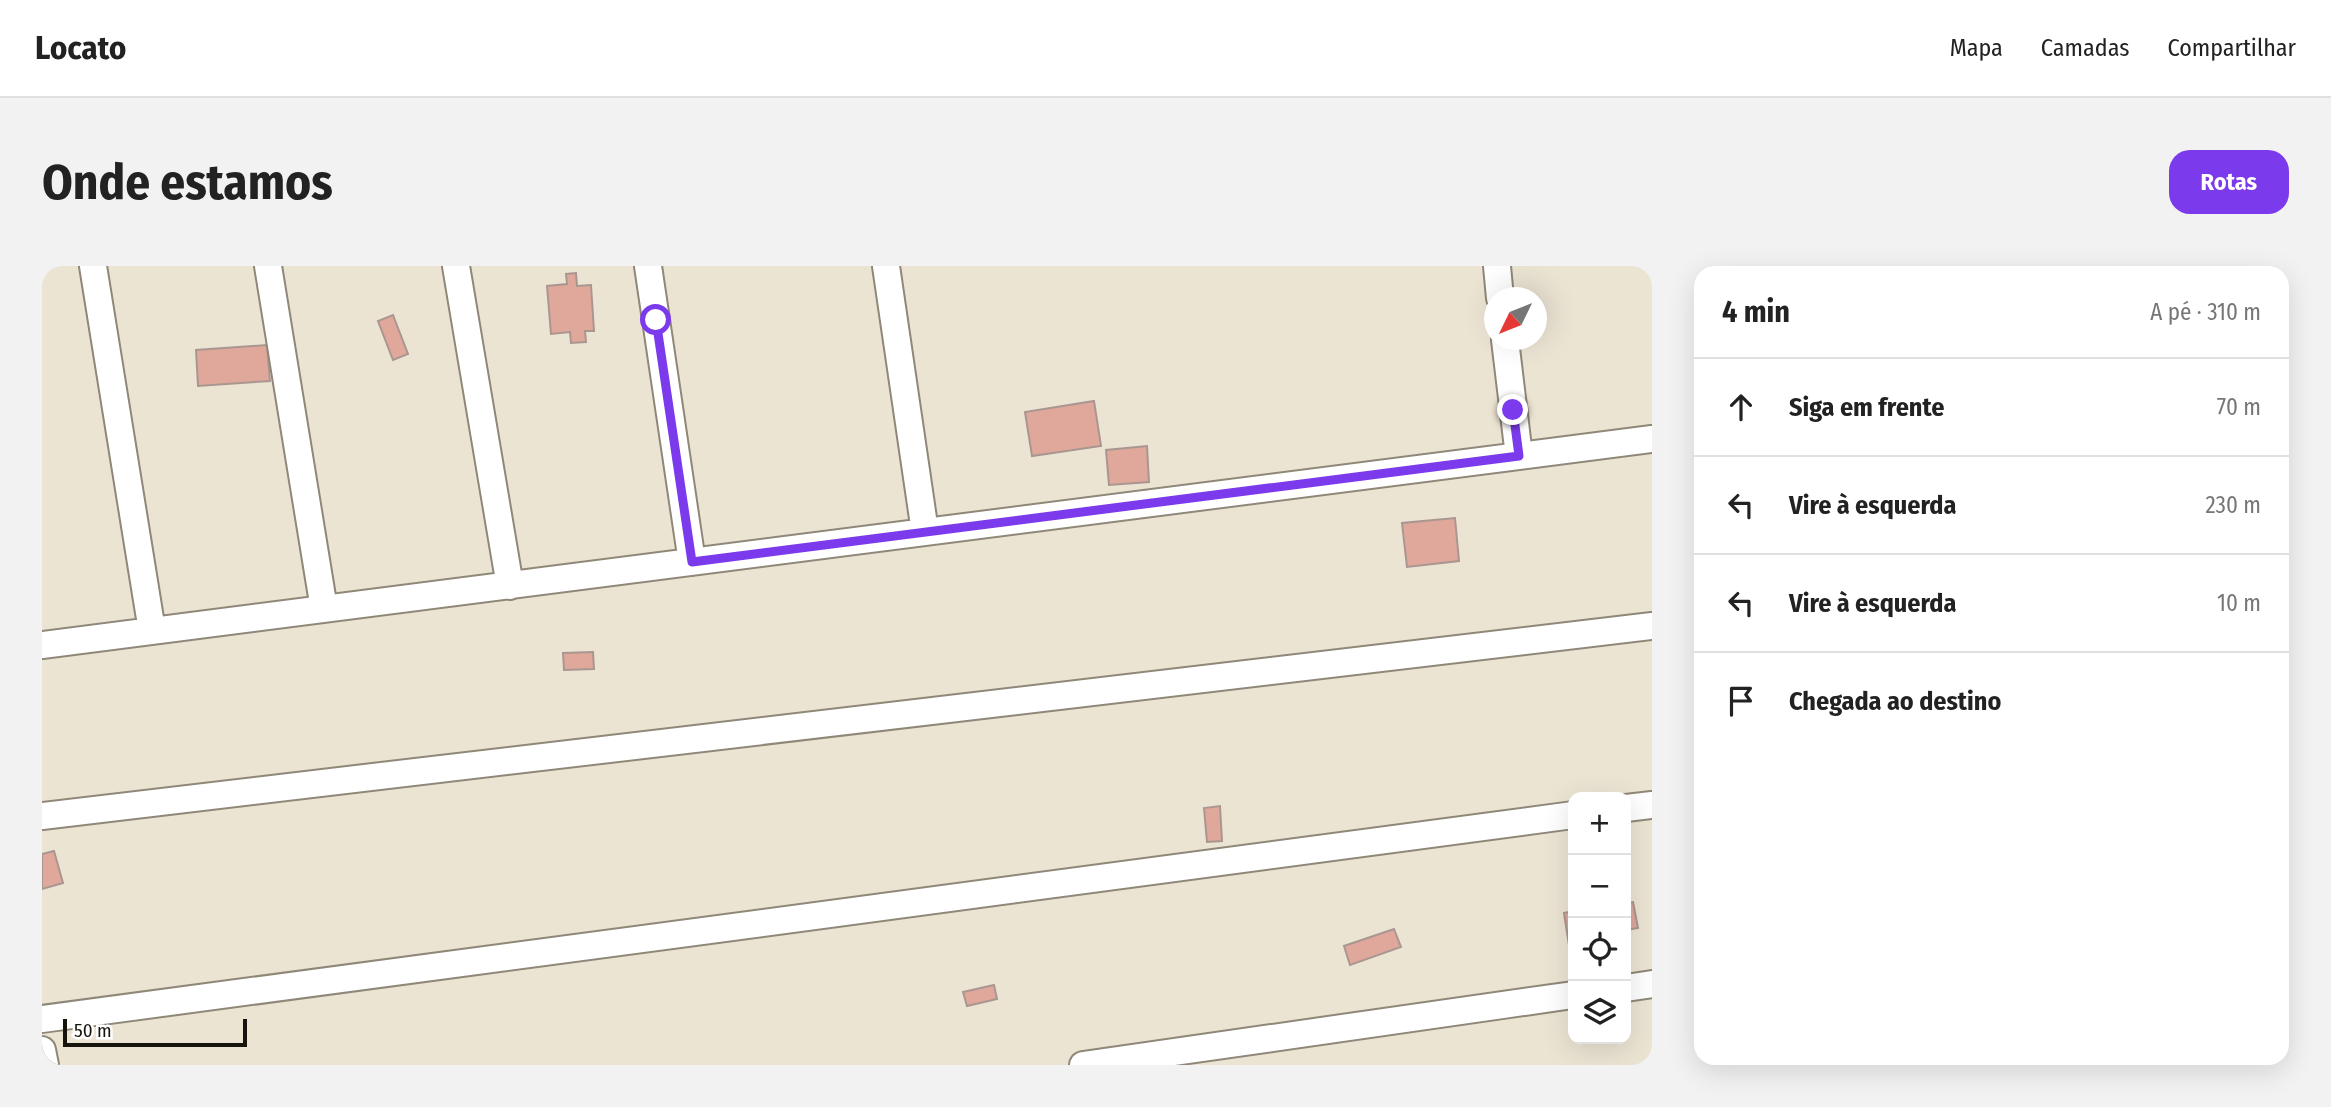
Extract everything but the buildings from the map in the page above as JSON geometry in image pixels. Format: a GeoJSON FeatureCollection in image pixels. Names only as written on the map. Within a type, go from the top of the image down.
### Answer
{"type":"FeatureCollection","features":[{"type":"Feature","properties":{"kind":"street"},"geometry":{"type":"LineString","coordinates":[[93,266],[152,631]]}},
{"type":"Feature","properties":{"kind":"street"},"geometry":{"type":"LineString","coordinates":[[268,266],[324,609]]}},
{"type":"Feature","properties":{"kind":"street"},"geometry":{"type":"LineString","coordinates":[[456,266],[510,586]]}},
{"type":"Feature","properties":{"kind":"street"},"geometry":{"type":"LineString","coordinates":[[648,266],[692,562]]}},
{"type":"Feature","properties":{"kind":"street"},"geometry":{"type":"LineString","coordinates":[[886,266],[925,532]]}},
{"type":"Feature","properties":{"kind":"street"},"geometry":{"type":"LineString","coordinates":[[1497,266],[1499,287]]}},
{"type":"Feature","properties":{"kind":"street"},"geometry":{"type":"LineString","coordinates":[[1506,350],[1519,456]]}},
{"type":"Feature","properties":{"kind":"street"},"geometry":{"type":"LineString","coordinates":[[42,645],[1652,439]]}},
{"type":"Feature","properties":{"kind":"street"},"geometry":{"type":"LineString","coordinates":[[42,816],[1652,626]]}},
{"type":"Feature","properties":{"kind":"street"},"geometry":{"type":"LineString","coordinates":[[1631,807],[1652,805]]}},
{"type":"Feature","properties":{"kind":"street"},"geometry":{"type":"LineString","coordinates":[[42,1019],[1568,816]]}},
{"type":"Feature","properties":{"kind":"street"},"geometry":{"type":"LineString","coordinates":[[1631,987],[1652,984]]}},
{"type":"Feature","properties":{"kind":"street"},"geometry":{"type":"LineString","coordinates":[[1083,1065],[1568,996]]}},
{"type":"Feature","properties":{"kind":"street"},"geometry":{"type":"LineString","coordinates":[[42,1050],[45,1065]]}},
{"type":"Feature","properties":{"kind":"route"},"geometry":{"type":"LineString","coordinates":[[656,320],[692,562],[1519,456],[1513,410]]}}]}
